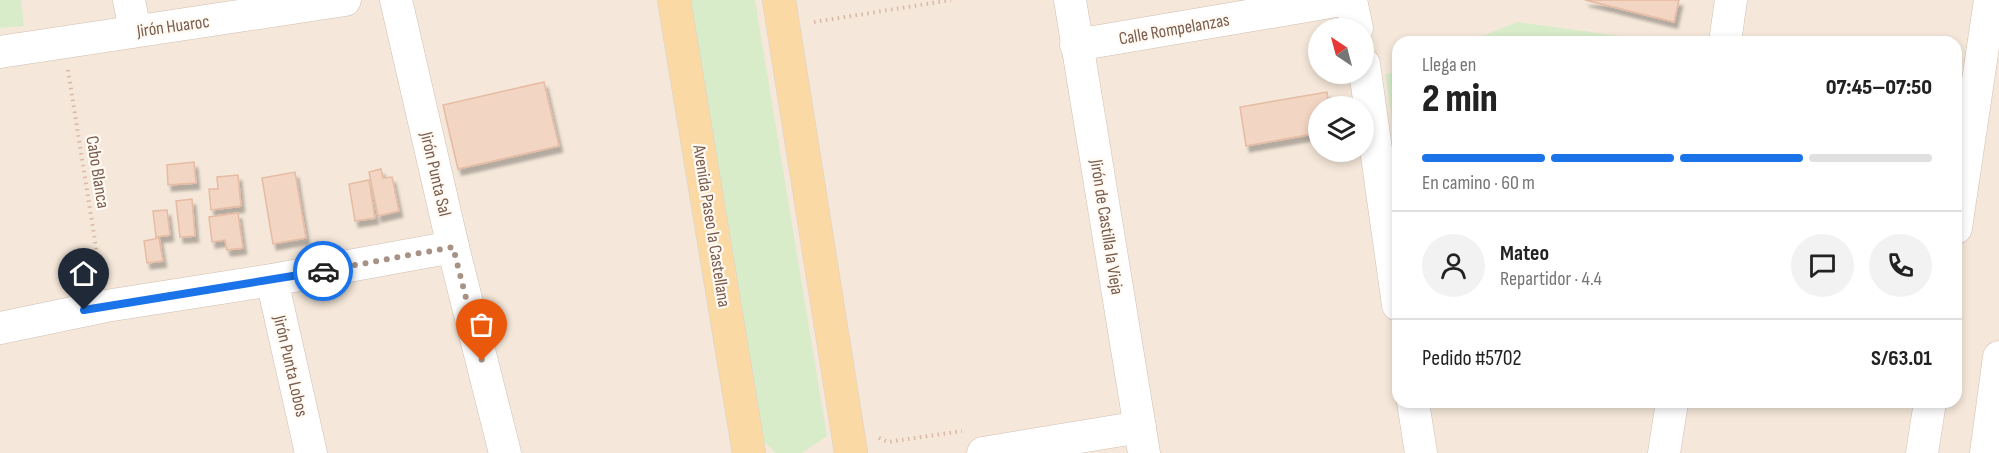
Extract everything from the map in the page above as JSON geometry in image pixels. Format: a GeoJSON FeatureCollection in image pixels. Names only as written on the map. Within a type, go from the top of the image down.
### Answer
{"type":"FeatureCollection","features":[{"type":"Feature","properties":{"kind":"main road","name":"Avenida Paseo la Castellana"},"geometry":{"type":"LineString","coordinates":[[674,0],[749,453]]}},
{"type":"Feature","properties":{"kind":"main road"},"geometry":{"type":"LineString","coordinates":[[781,13],[851,453]]}},
{"type":"Feature","properties":{"kind":"street"},"geometry":{"type":"LineString","coordinates":[[129,0],[135,31]]}},
{"type":"Feature","properties":{"kind":"street","name":"Jirón Huaroc"},"geometry":{"type":"LineString","coordinates":[[0,52],[345,0]]}},
{"type":"Feature","properties":{"kind":"street","name":"Jirón Punta Sal"},"geometry":{"type":"LineString","coordinates":[[396,0],[453,247],[505,453]]}},
{"type":"Feature","properties":{"kind":"street","name":"Jirón de Castilla la Vieja"},"geometry":{"type":"LineString","coordinates":[[1070,0],[1142,440]]}},
{"type":"Feature","properties":{"kind":"street","name":"Calle Rompelanzas"},"geometry":{"type":"LineString","coordinates":[[1076,45],[1342,0]]}},
{"type":"Feature","properties":{"kind":"street"},"geometry":{"type":"LineString","coordinates":[[1351,0],[1355,18]]}},
{"type":"Feature","properties":{"kind":"street"},"geometry":{"type":"LineString","coordinates":[[1726,36],[1731,0]]}},
{"type":"Feature","properties":{"kind":"street"},"geometry":{"type":"LineString","coordinates":[[1962,188],[1990,0]]}},
{"type":"Feature","properties":{"kind":"street"},"geometry":{"type":"LineString","coordinates":[[1367,84],[1392,262]]}},
{"type":"Feature","properties":{"kind":"street"},"geometry":{"type":"LineString","coordinates":[[0,328],[106,306],[272,280],[453,247]]}},
{"type":"Feature","properties":{"kind":"street","name":"Jirón Punta Lobos"},"geometry":{"type":"LineString","coordinates":[[272,280],[311,453]]}},
{"type":"Feature","properties":{"kind":"street"},"geometry":{"type":"LineString","coordinates":[[1991,450],[1999,357]]}},
{"type":"Feature","properties":{"kind":"street"},"geometry":{"type":"LineString","coordinates":[[1414,408],[1421,453]]}},
{"type":"Feature","properties":{"kind":"street"},"geometry":{"type":"LineString","coordinates":[[1664,453],[1671,408]]}},
{"type":"Feature","properties":{"kind":"street"},"geometry":{"type":"LineString","coordinates":[[1922,453],[1929,408]]}},
{"type":"Feature","properties":{"kind":"street"},"geometry":{"type":"LineString","coordinates":[[982,453],[1142,440]]}},
{"type":"Feature","properties":{"kind":"path"},"geometry":{"type":"LineString","coordinates":[[781,13],[951,0]]}},
{"type":"Feature","properties":{"kind":"path","name":"Cabo Blanca"},"geometry":{"type":"LineString","coordinates":[[64,43],[106,306]]}},
{"type":"Feature","properties":{"kind":"shaded area"},"geometry":{"type":"Polygon","coordinates":[[[0,0],[1999,0],[1999,453],[0,453],[0,0]]]}},
{"type":"Feature","properties":{"kind":"green space"},"geometry":{"type":"Polygon","coordinates":[[[0,0],[21,0],[24,26],[0,28],[0,0]]]}},
{"type":"Feature","properties":{"kind":"green space"},"geometry":{"type":"Polygon","coordinates":[[[687,0],[755,0],[827,436],[802,453],[776,453],[761,439],[687,0]]]}},
{"type":"Feature","properties":{"kind":"green space"},"geometry":{"type":"Polygon","coordinates":[[[1517,22],[1621,36],[1483,36],[1517,22]]]}},
{"type":"Feature","properties":{"kind":"green space"},"geometry":{"type":"Polygon","coordinates":[[[1392,72],[1392,117],[1385,75],[1392,72]]]}},
{"type":"Feature","properties":{"kind":"building"},"geometry":{"type":"Polygon","coordinates":[[[1585,0],[1679,0],[1674,22],[1585,0]]]}},
{"type":"Feature","properties":{"kind":"building"},"geometry":{"type":"Polygon","coordinates":[[[544,82],[559,146],[458,169],[443,105],[544,82]]]}},
{"type":"Feature","properties":{"kind":"building"},"geometry":{"type":"Polygon","coordinates":[[[1327,92],[1328,96],[1308,96],[1308,135],[1246,146],[1240,107],[1327,92]]]}},
{"type":"Feature","properties":{"kind":"building"},"geometry":{"type":"Polygon","coordinates":[[[194,162],[196,183],[168,185],[167,165],[194,162]]]}},
{"type":"Feature","properties":{"kind":"building"},"geometry":{"type":"Polygon","coordinates":[[[381,169],[383,178],[392,177],[399,211],[378,216],[369,172],[381,169]]]}},
{"type":"Feature","properties":{"kind":"building"},"geometry":{"type":"Polygon","coordinates":[[[295,172],[306,238],[273,244],[262,178],[295,172]]]}},
{"type":"Feature","properties":{"kind":"building"},"geometry":{"type":"Polygon","coordinates":[[[238,175],[241,206],[211,210],[209,189],[218,189],[217,177],[238,175]]]}},
{"type":"Feature","properties":{"kind":"building"},"geometry":{"type":"Polygon","coordinates":[[[369,180],[375,218],[355,221],[349,184],[369,180]]]}},
{"type":"Feature","properties":{"kind":"building"},"geometry":{"type":"Polygon","coordinates":[[[192,199],[195,236],[180,237],[176,201],[192,199]]]}},
{"type":"Feature","properties":{"kind":"building"},"geometry":{"type":"Polygon","coordinates":[[[167,210],[170,235],[156,237],[153,211],[167,210]]]}},
{"type":"Feature","properties":{"kind":"building"},"geometry":{"type":"Polygon","coordinates":[[[238,213],[243,248],[227,250],[225,240],[212,242],[209,217],[238,213]]]}},
{"type":"Feature","properties":{"kind":"building"},"geometry":{"type":"Polygon","coordinates":[[[159,238],[163,261],[147,263],[144,241],[159,238]]]}},
{"type":"Feature","properties":{"kind":"way so far"},"geometry":{"type":"LineString","coordinates":[[323,271],[453,247],[482,361]]}},
{"type":"Feature","properties":{"kind":"route"},"geometry":{"type":"LineString","coordinates":[[84,310],[323,271]]}}]}
